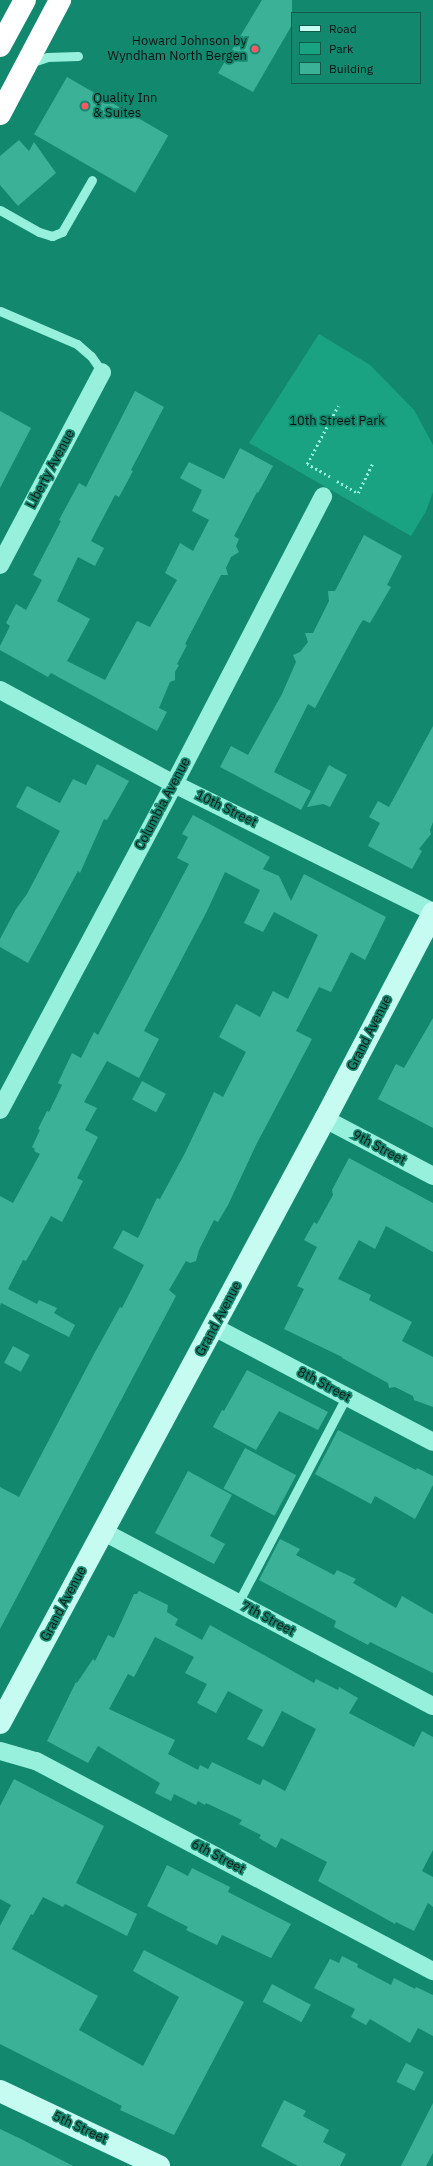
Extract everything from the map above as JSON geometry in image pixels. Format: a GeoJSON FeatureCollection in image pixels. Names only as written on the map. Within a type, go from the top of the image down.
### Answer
{"type":"FeatureCollection","features":[{"type":"Feature","properties":{"kind":"highway"},"geometry":{"type":"LineString","coordinates":[[0,46],[24,0]]}},
{"type":"Feature","properties":{"kind":"highway"},"geometry":{"type":"LineString","coordinates":[[0,114],[60,0]]}},
{"type":"Feature","properties":{"kind":"street","name":"Liberty Avenue"},"geometry":{"type":"LineString","coordinates":[[0,565],[102,372]]}},
{"type":"Feature","properties":{"kind":"street","name":"Columbia Avenue"},"geometry":{"type":"LineString","coordinates":[[0,1110],[174,784],[323,496]]}},
{"type":"Feature","properties":{"kind":"street","name":"10th Street"},"geometry":{"type":"LineString","coordinates":[[0,690],[174,784],[433,912]]}},
{"type":"Feature","properties":{"kind":"street","name":"Grand Avenue"},"geometry":{"type":"LineString","coordinates":[[0,1723],[326,1119],[433,912]]}},
{"type":"Feature","properties":{"kind":"street","name":"9th Street"},"geometry":{"type":"LineString","coordinates":[[326,1119],[433,1176]]}},
{"type":"Feature","properties":{"kind":"street","name":"8th Street"},"geometry":{"type":"LineString","coordinates":[[214,1327],[433,1442]]}},
{"type":"Feature","properties":{"kind":"street","name":"7th Street"},"geometry":{"type":"LineString","coordinates":[[104,1532],[433,1706]]}},
{"type":"Feature","properties":{"kind":"street","name":"6th Street"},"geometry":{"type":"LineString","coordinates":[[0,1751],[36,1761],[433,1971]]}},
{"type":"Feature","properties":{"kind":"street","name":"5th Street"},"geometry":{"type":"LineString","coordinates":[[0,2091],[159,2166]]}},
{"type":"Feature","properties":{"kind":"lane"},"geometry":{"type":"LineString","coordinates":[[27,64],[47,57],[78,56]]}},
{"type":"Feature","properties":{"kind":"lane"},"geometry":{"type":"LineString","coordinates":[[0,210],[39,232],[52,236],[62,232],[92,180]]}},
{"type":"Feature","properties":{"kind":"lane"},"geometry":{"type":"LineString","coordinates":[[0,311],[77,344],[91,356],[102,372]]}},
{"type":"Feature","properties":{"kind":"lane"},"geometry":{"type":"LineString","coordinates":[[238,1603],[346,1397]]}},
{"type":"Feature","properties":{"kind":"path"},"geometry":{"type":"LineString","coordinates":[[338,406],[307,464],[358,493],[373,462]]}},
{"type":"Feature","properties":{"kind":"path"},"geometry":{"type":"LineString","coordinates":[[323,496],[333,478]]}},
{"type":"Feature","properties":{"kind":"green space","name":"10th Street Park"},"geometry":{"type":"Polygon","coordinates":[[[319,334],[370,365],[414,410],[433,445],[433,492],[426,511],[411,536],[249,443],[319,334]]]}},
{"type":"Feature","properties":{"kind":"building","name":"Howard Johnson by Wyndham North Bergen"},"geometry":{"type":"Polygon","coordinates":[[[262,0],[292,0],[291,27],[253,92],[218,73],[262,0]]]}},
{"type":"Feature","properties":{"kind":"building","name":"Quality Inn & Suites"},"geometry":{"type":"Polygon","coordinates":[[[67,77],[168,136],[135,193],[34,134],[67,77]]]}},
{"type":"Feature","properties":{"kind":"building"},"geometry":{"type":"Polygon","coordinates":[[[19,140],[29,151],[34,142],[56,173],[18,206],[0,185],[0,156],[19,140]]]}},
{"type":"Feature","properties":{"kind":"building"},"geometry":{"type":"Polygon","coordinates":[[[135,391],[164,407],[131,470],[133,471],[119,497],[115,495],[91,541],[104,548],[95,566],[78,557],[57,601],[90,619],[67,661],[105,680],[137,621],[150,627],[177,580],[165,573],[180,543],[193,551],[209,520],[192,511],[202,490],[180,478],[189,462],[224,479],[240,448],[273,466],[258,493],[257,492],[234,536],[239,539],[236,546],[239,552],[231,557],[226,568],[228,575],[221,575],[185,644],[187,645],[177,664],[179,665],[175,672],[175,680],[170,682],[159,708],[167,712],[157,731],[51,673],[48,677],[0,650],[0,646],[10,626],[6,623],[16,604],[26,610],[42,580],[33,575],[61,521],[59,520],[79,483],[86,487],[135,391]]]}},
{"type":"Feature","properties":{"kind":"building"},"geometry":{"type":"Polygon","coordinates":[[[0,411],[31,428],[0,488],[0,411]]]}},
{"type":"Feature","properties":{"kind":"building"},"geometry":{"type":"Polygon","coordinates":[[[364,535],[402,556],[387,585],[391,587],[370,623],[363,620],[359,626],[315,708],[308,704],[274,772],[311,791],[301,810],[220,767],[231,746],[248,755],[282,694],[296,662],[293,655],[300,652],[308,642],[305,633],[313,633],[329,601],[328,591],[335,591],[364,535]]]}},
{"type":"Feature","properties":{"kind":"building"},"geometry":{"type":"Polygon","coordinates":[[[433,726],[433,822],[430,830],[431,834],[419,849],[422,851],[412,869],[368,846],[380,823],[369,817],[378,801],[389,807],[433,726]]]}},
{"type":"Feature","properties":{"kind":"building"},"geometry":{"type":"Polygon","coordinates":[[[97,764],[129,781],[107,820],[104,819],[80,873],[78,871],[28,963],[0,947],[0,939],[16,909],[27,894],[60,831],[16,807],[27,786],[60,803],[73,779],[86,785],[97,764]]]}},
{"type":"Feature","properties":{"kind":"building"},"geometry":{"type":"Polygon","coordinates":[[[329,765],[347,775],[330,807],[323,804],[307,807],[329,765]]]}},
{"type":"Feature","properties":{"kind":"building"},"geometry":{"type":"Polygon","coordinates":[[[193,815],[270,857],[263,869],[279,876],[291,901],[304,874],[386,917],[365,960],[351,952],[331,992],[319,987],[296,1031],[312,1039],[256,1145],[228,1205],[218,1222],[214,1220],[199,1250],[196,1261],[190,1263],[186,1261],[169,1290],[176,1296],[0,1629],[0,1487],[19,1497],[94,1354],[120,1307],[122,1308],[144,1265],[113,1248],[123,1230],[138,1238],[157,1198],[160,1199],[185,1153],[214,1092],[223,1097],[246,1052],[219,1037],[236,1004],[260,1017],[273,991],[288,999],[318,935],[274,912],[263,932],[244,923],[260,890],[225,872],[207,911],[144,1031],[159,1039],[139,1078],[107,1061],[84,1102],[97,1108],[85,1130],[98,1137],[77,1178],[83,1181],[62,1222],[51,1216],[26,1261],[23,1260],[8,1289],[37,1304],[39,1300],[57,1308],[54,1313],[75,1325],[69,1337],[1,1303],[0,1306],[0,1196],[13,1203],[40,1154],[34,1151],[35,1149],[32,1147],[40,1130],[38,1129],[47,1111],[49,1112],[62,1085],[58,1083],[72,1053],[81,1058],[94,1032],[98,1035],[189,864],[177,858],[188,837],[182,834],[193,815]]]}},
{"type":"Feature","properties":{"kind":"building"},"geometry":{"type":"Polygon","coordinates":[[[433,1018],[433,1128],[378,1099],[396,1064],[404,1068],[433,1018]]]}},
{"type":"Feature","properties":{"kind":"building"},"geometry":{"type":"Polygon","coordinates":[[[142,1081],[166,1094],[156,1112],[132,1100],[142,1081]]]}},
{"type":"Feature","properties":{"kind":"building"},"geometry":{"type":"Polygon","coordinates":[[[349,1158],[433,1203],[433,1252],[386,1226],[375,1249],[359,1240],[338,1279],[371,1295],[369,1300],[412,1322],[402,1341],[433,1357],[433,1407],[414,1400],[413,1396],[395,1387],[389,1388],[388,1383],[342,1357],[284,1329],[304,1289],[297,1286],[317,1247],[304,1240],[314,1222],[317,1224],[333,1195],[332,1190],[349,1158]]]}},
{"type":"Feature","properties":{"kind":"building"},"geometry":{"type":"Polygon","coordinates":[[[13,1346],[30,1355],[21,1372],[4,1363],[13,1346]]]}},
{"type":"Feature","properties":{"kind":"building"},"geometry":{"type":"Polygon","coordinates":[[[247,1370],[328,1412],[318,1430],[279,1411],[256,1450],[213,1427],[222,1410],[224,1411],[247,1370]]]}},
{"type":"Feature","properties":{"kind":"building"},"geometry":{"type":"Polygon","coordinates":[[[338,1430],[416,1470],[417,1468],[433,1476],[433,1485],[415,1519],[375,1496],[371,1504],[315,1474],[338,1430]]]}},
{"type":"Feature","properties":{"kind":"building"},"geometry":{"type":"Polygon","coordinates":[[[245,1448],[296,1475],[275,1516],[223,1489],[245,1448]]]}},
{"type":"Feature","properties":{"kind":"building"},"geometry":{"type":"Polygon","coordinates":[[[188,1471],[232,1495],[210,1536],[225,1544],[214,1564],[155,1533],[188,1471]]]}},
{"type":"Feature","properties":{"kind":"building"},"geometry":{"type":"Polygon","coordinates":[[[280,1539],[300,1549],[296,1555],[334,1575],[337,1570],[356,1579],[353,1583],[396,1608],[402,1596],[433,1614],[433,1673],[370,1642],[368,1645],[334,1627],[336,1621],[259,1580],[280,1539]]]}},
{"type":"Feature","properties":{"kind":"building"},"geometry":{"type":"Polygon","coordinates":[[[139,1591],[168,1605],[167,1612],[178,1619],[175,1625],[202,1640],[210,1625],[314,1683],[316,1679],[338,1690],[339,1687],[358,1698],[349,1713],[414,1747],[422,1731],[433,1737],[433,1850],[422,1871],[433,1877],[433,1907],[428,1903],[414,1931],[396,1922],[395,1924],[318,1881],[327,1862],[281,1838],[276,1848],[259,1838],[261,1835],[239,1824],[242,1820],[206,1803],[205,1805],[198,1801],[196,1805],[174,1794],[171,1801],[155,1793],[160,1783],[98,1746],[88,1763],[47,1741],[76,1682],[77,1683],[93,1659],[95,1661],[108,1635],[114,1638],[134,1594],[137,1594],[139,1591]],[[155,1637],[134,1677],[128,1674],[109,1709],[175,1740],[168,1754],[198,1770],[200,1765],[208,1769],[212,1762],[260,1785],[263,1779],[285,1791],[316,1729],[282,1711],[263,1747],[247,1739],[263,1710],[228,1691],[216,1713],[197,1703],[207,1684],[185,1673],[194,1657],[155,1637]]]}},
{"type":"Feature","properties":{"kind":"building"},"geometry":{"type":"Polygon","coordinates":[[[14,1779],[104,1826],[76,1883],[137,1914],[127,1936],[65,1904],[63,1907],[43,1897],[33,1915],[31,1914],[12,1949],[98,1996],[79,2030],[143,2066],[179,1997],[133,1971],[144,1950],[244,2002],[174,2135],[120,2110],[122,2106],[0,2044],[0,1926],[11,1905],[0,1899],[0,1806],[14,1779]]]}},
{"type":"Feature","properties":{"kind":"building"},"geometry":{"type":"Polygon","coordinates":[[[167,1865],[188,1876],[192,1868],[230,1887],[228,1892],[291,1924],[271,1958],[222,1935],[217,1945],[186,1930],[188,1927],[147,1906],[167,1865]]]}},
{"type":"Feature","properties":{"kind":"building"},"geometry":{"type":"Polygon","coordinates":[[[342,1956],[358,1964],[357,1967],[391,1985],[394,1978],[415,1989],[416,1987],[433,1995],[433,2036],[418,2028],[410,2043],[370,2019],[366,2025],[351,2017],[355,2009],[314,1988],[330,1959],[339,1963],[342,1956]]]}},
{"type":"Feature","properties":{"kind":"building"},"geometry":{"type":"Polygon","coordinates":[[[272,1984],[311,2005],[301,2022],[263,2002],[272,1984]]]}},
{"type":"Feature","properties":{"kind":"building"},"geometry":{"type":"Polygon","coordinates":[[[406,2063],[424,2072],[414,2091],[396,2082],[406,2063]]]}},
{"type":"Feature","properties":{"kind":"building"},"geometry":{"type":"Polygon","coordinates":[[[284,2100],[306,2111],[303,2116],[329,2130],[323,2142],[346,2154],[340,2166],[298,2166],[261,2146],[284,2100]]]}},
{"type":"Feature","properties":{"kind":"building"},"geometry":{"type":"Polygon","coordinates":[[[433,2103],[433,2153],[426,2166],[401,2166],[433,2103]]]}},
{"type":"Feature","properties":{"kind":"building"},"geometry":{"type":"Polygon","coordinates":[[[0,2129],[21,2139],[73,2166],[0,2166],[0,2129]]]}},
{"type":"Feature","properties":{"kind":"place","name":"Howard Johnson by Wyndham North Bergen"},"geometry":{"type":"Point","coordinates":[255,49]}},
{"type":"Feature","properties":{"kind":"place","name":"Quality Inn & Suites"},"geometry":{"type":"Point","coordinates":[85,106]}}]}
